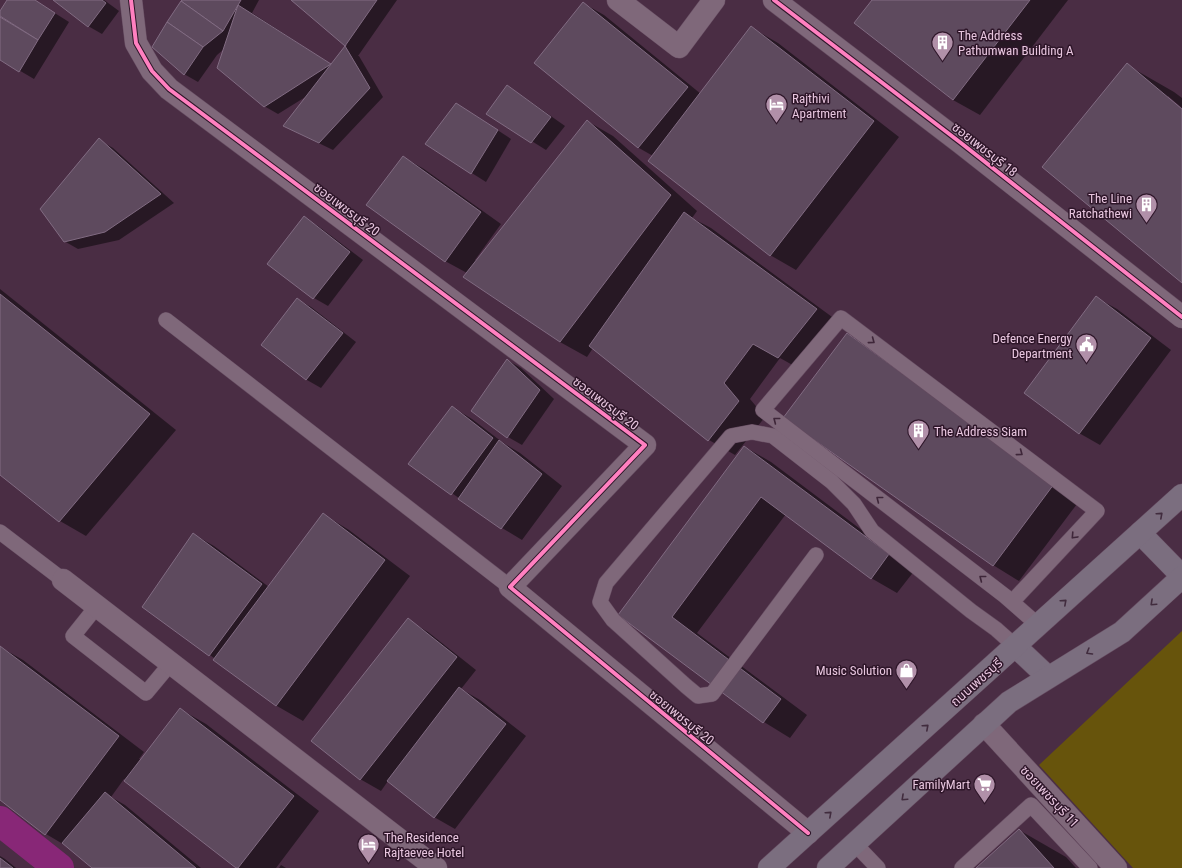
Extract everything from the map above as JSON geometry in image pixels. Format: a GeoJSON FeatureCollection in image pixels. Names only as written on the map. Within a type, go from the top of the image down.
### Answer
{"type":"FeatureCollection","features":[{"type":"Feature","properties":{"kind":"main road","name":"ถนนเพชรบุรี"},"geometry":{"type":"LineString","coordinates":[[769,868],[1182,495]]}},
{"type":"Feature","properties":{"kind":"main road"},"geometry":{"type":"LineString","coordinates":[[828,868],[1008,702],[1122,632],[1182,577],[1140,533]]}},
{"type":"Feature","properties":{"kind":"main road"},"geometry":{"type":"LineString","coordinates":[[1015,646],[1048,678]]}},
{"type":"Feature","properties":{"kind":"street","name":"ซอยเพชรบุรี 20"},"geometry":{"type":"LineString","coordinates":[[131,0],[136,43],[152,71],[169,89],[645,445],[510,587],[808,833]]}},
{"type":"Feature","properties":{"kind":"street"},"geometry":{"type":"LineString","coordinates":[[618,0],[679,47],[714,0]]}},
{"type":"Feature","properties":{"kind":"street","name":"ซอยเพชรบุรี 18"},"geometry":{"type":"LineString","coordinates":[[774,0],[961,143],[1182,317]]}},
{"type":"Feature","properties":{"kind":"street"},"geometry":{"type":"LineString","coordinates":[[63,580],[436,868]]}},
{"type":"Feature","properties":{"kind":"street","name":"ซอยเพชรบุรี 11"},"geometry":{"type":"LineString","coordinates":[[984,724],[1116,868]]}},
{"type":"Feature","properties":{"kind":"lane"},"geometry":{"type":"LineString","coordinates":[[1012,602],[1097,511],[841,318],[763,410],[1012,602],[1038,625]]}},
{"type":"Feature","properties":{"kind":"lane"},"geometry":{"type":"LineString","coordinates":[[166,320],[510,587]]}},
{"type":"Feature","properties":{"kind":"lane"},"geometry":{"type":"LineString","coordinates":[[816,556],[712,694],[698,696],[613,620],[600,602],[606,583],[731,436],[752,432],[773,436],[832,482],[854,504],[872,531],[971,611],[996,629],[1015,646]]}},
{"type":"Feature","properties":{"kind":"lane"},"geometry":{"type":"LineString","coordinates":[[0,532],[63,580]]}},
{"type":"Feature","properties":{"kind":"lane"},"geometry":{"type":"LineString","coordinates":[[97,606],[73,636],[146,693],[171,663]]}},
{"type":"Feature","properties":{"kind":"lane"},"geometry":{"type":"LineString","coordinates":[[962,868],[1031,805],[1090,868]]}},
{"type":"Feature","properties":{"kind":"lane"},"geometry":{"type":"LineString","coordinates":[[855,844],[878,868]]}},
{"type":"Feature","properties":{"kind":"shaded area"},"geometry":{"type":"Polygon","coordinates":[[[1182,631],[1182,868],[1133,868],[1039,765],[1182,631]]]}},
{"type":"Feature","properties":{"kind":"building"},"geometry":{"type":"Polygon","coordinates":[[[7,0],[35,0],[55,13],[38,40],[0,16],[0,11],[7,0]]]}},
{"type":"Feature","properties":{"kind":"building"},"geometry":{"type":"Polygon","coordinates":[[[53,0],[102,0],[106,3],[88,27],[53,0]]]}},
{"type":"Feature","properties":{"kind":"building"},"geometry":{"type":"Polygon","coordinates":[[[241,0],[223,31],[181,1],[241,0]]]}},
{"type":"Feature","properties":{"kind":"building"},"geometry":{"type":"Polygon","coordinates":[[[291,0],[377,0],[345,46],[291,0]]]}},
{"type":"Feature","properties":{"kind":"building","name":"The Address Pathumwan Building A"},"geometry":{"type":"Polygon","coordinates":[[[872,0],[1030,0],[953,100],[854,23],[872,0]]]}},
{"type":"Feature","properties":{"kind":"building"},"geometry":{"type":"Polygon","coordinates":[[[181,1],[223,31],[203,47],[167,22],[181,1]]]}},
{"type":"Feature","properties":{"kind":"building"},"geometry":{"type":"Polygon","coordinates":[[[583,2],[688,87],[638,148],[534,63],[583,2]]]}},
{"type":"Feature","properties":{"kind":"building"},"geometry":{"type":"Polygon","coordinates":[[[238,5],[331,64],[264,107],[217,68],[238,5]]]}},
{"type":"Feature","properties":{"kind":"building"},"geometry":{"type":"Polygon","coordinates":[[[0,17],[38,40],[19,72],[0,60],[0,17]]]}},
{"type":"Feature","properties":{"kind":"building"},"geometry":{"type":"Polygon","coordinates":[[[167,22],[203,47],[184,75],[152,47],[167,22]]]}},
{"type":"Feature","properties":{"kind":"building"},"geometry":{"type":"Polygon","coordinates":[[[751,26],[874,121],[770,256],[648,161],[751,26]]]}},
{"type":"Feature","properties":{"kind":"building"},"geometry":{"type":"Polygon","coordinates":[[[345,46],[370,88],[319,143],[283,126],[345,46]]]}},
{"type":"Feature","properties":{"kind":"building","name":"The Line Ratchathewi"},"geometry":{"type":"Polygon","coordinates":[[[1127,63],[1182,109],[1182,283],[1042,167],[1127,63]]]}},
{"type":"Feature","properties":{"kind":"building"},"geometry":{"type":"Polygon","coordinates":[[[507,85],[551,117],[531,143],[486,114],[507,85]]]}},
{"type":"Feature","properties":{"kind":"building"},"geometry":{"type":"Polygon","coordinates":[[[456,103],[498,130],[471,174],[425,144],[456,103]]]}},
{"type":"Feature","properties":{"kind":"building"},"geometry":{"type":"Polygon","coordinates":[[[587,120],[671,195],[560,342],[463,277],[587,120]]]}},
{"type":"Feature","properties":{"kind":"building"},"geometry":{"type":"Polygon","coordinates":[[[99,138],[161,194],[105,232],[64,242],[40,209],[99,138]]]}},
{"type":"Feature","properties":{"kind":"building"},"geometry":{"type":"Polygon","coordinates":[[[403,156],[481,212],[445,262],[366,205],[403,156]]]}},
{"type":"Feature","properties":{"kind":"building"},"geometry":{"type":"Polygon","coordinates":[[[684,212],[817,309],[778,358],[753,344],[724,383],[739,401],[708,441],[589,346],[684,212]]]}},
{"type":"Feature","properties":{"kind":"building"},"geometry":{"type":"Polygon","coordinates":[[[304,216],[350,252],[313,299],[267,264],[304,216]]]}},
{"type":"Feature","properties":{"kind":"building"},"geometry":{"type":"Polygon","coordinates":[[[0,294],[150,414],[59,522],[0,475],[0,294]]]}},
{"type":"Feature","properties":{"kind":"building","name":"Defence Energy Department"},"geometry":{"type":"Polygon","coordinates":[[[1096,296],[1151,338],[1079,434],[1024,393],[1096,296]]]}},
{"type":"Feature","properties":{"kind":"building"},"geometry":{"type":"Polygon","coordinates":[[[297,298],[343,333],[306,380],[261,345],[297,298]]]}},
{"type":"Feature","properties":{"kind":"building","name":"The Address Siam"},"geometry":{"type":"Polygon","coordinates":[[[847,333],[1054,484],[993,566],[783,418],[847,333]]]}},
{"type":"Feature","properties":{"kind":"building"},"geometry":{"type":"Polygon","coordinates":[[[507,359],[540,390],[507,438],[471,411],[507,359]]]}},
{"type":"Feature","properties":{"kind":"building"},"geometry":{"type":"Polygon","coordinates":[[[452,406],[493,438],[451,495],[408,464],[452,406]]]}},
{"type":"Feature","properties":{"kind":"building"},"geometry":{"type":"Polygon","coordinates":[[[499,440],[542,474],[501,529],[458,499],[499,440]]]}},
{"type":"Feature","properties":{"kind":"building"},"geometry":{"type":"Polygon","coordinates":[[[744,446],[889,554],[871,579],[761,497],[672,617],[781,699],[763,723],[618,615],[744,446]]]}},
{"type":"Feature","properties":{"kind":"building"},"geometry":{"type":"Polygon","coordinates":[[[323,513],[385,560],[276,706],[213,660],[323,513]]]}},
{"type":"Feature","properties":{"kind":"building"},"geometry":{"type":"Polygon","coordinates":[[[193,533],[262,584],[209,656],[142,607],[193,533]]]}},
{"type":"Feature","properties":{"kind":"building"},"geometry":{"type":"Polygon","coordinates":[[[408,618],[457,657],[360,780],[311,741],[408,618]]]}},
{"type":"Feature","properties":{"kind":"building"},"geometry":{"type":"Polygon","coordinates":[[[0,646],[119,736],[45,835],[0,800],[0,646]]]}},
{"type":"Feature","properties":{"kind":"building"},"geometry":{"type":"Polygon","coordinates":[[[459,687],[506,724],[434,818],[387,781],[459,687]]]}},
{"type":"Feature","properties":{"kind":"building"},"geometry":{"type":"Polygon","coordinates":[[[180,708],[294,796],[238,868],[236,868],[124,781],[180,708]]]}},
{"type":"Feature","properties":{"kind":"building"},"geometry":{"type":"Polygon","coordinates":[[[105,792],[196,868],[92,868],[62,843],[105,792]]]}},
{"type":"Feature","properties":{"kind":"building"},"geometry":{"type":"Polygon","coordinates":[[[1019,829],[1054,868],[976,868],[1019,829]]]}},
{"type":"Feature","properties":{"kind":"building"},"geometry":{"type":"Polygon","coordinates":[[[0,858],[13,868],[0,868],[0,858]]]}},
{"type":"Feature","properties":{"kind":"waterway"},"geometry":{"type":"LineString","coordinates":[[0,821],[59,868]]}},
{"type":"Feature","properties":{"kind":"cycle path"},"geometry":{"type":"LineString","coordinates":[[131,0],[136,43],[152,71],[169,89],[645,445],[510,587],[808,833]]}},
{"type":"Feature","properties":{"kind":"cycle path"},"geometry":{"type":"LineString","coordinates":[[774,0],[961,143],[1182,317]]}},
{"type":"Feature","properties":{"kind":"place","name":"The Address Pathumwan Building A"},"geometry":{"type":"Point","coordinates":[943,62]}},
{"type":"Feature","properties":{"kind":"place","name":"Rajthivi Apartment"},"geometry":{"type":"Point","coordinates":[776,124]}},
{"type":"Feature","properties":{"kind":"place","name":"The Line Ratchathewi"},"geometry":{"type":"Point","coordinates":[1147,224]}},
{"type":"Feature","properties":{"kind":"place","name":"Defence Energy Department"},"geometry":{"type":"Point","coordinates":[1087,364]}},
{"type":"Feature","properties":{"kind":"place","name":"The Address Siam"},"geometry":{"type":"Point","coordinates":[919,450]}},
{"type":"Feature","properties":{"kind":"place","name":"Music Solution"},"geometry":{"type":"Point","coordinates":[907,690]}},
{"type":"Feature","properties":{"kind":"place","name":"FamilyMart"},"geometry":{"type":"Point","coordinates":[985,804]}},
{"type":"Feature","properties":{"kind":"place","name":"The Residence Rajtaevee Hotel"},"geometry":{"type":"Point","coordinates":[369,864]}}]}
